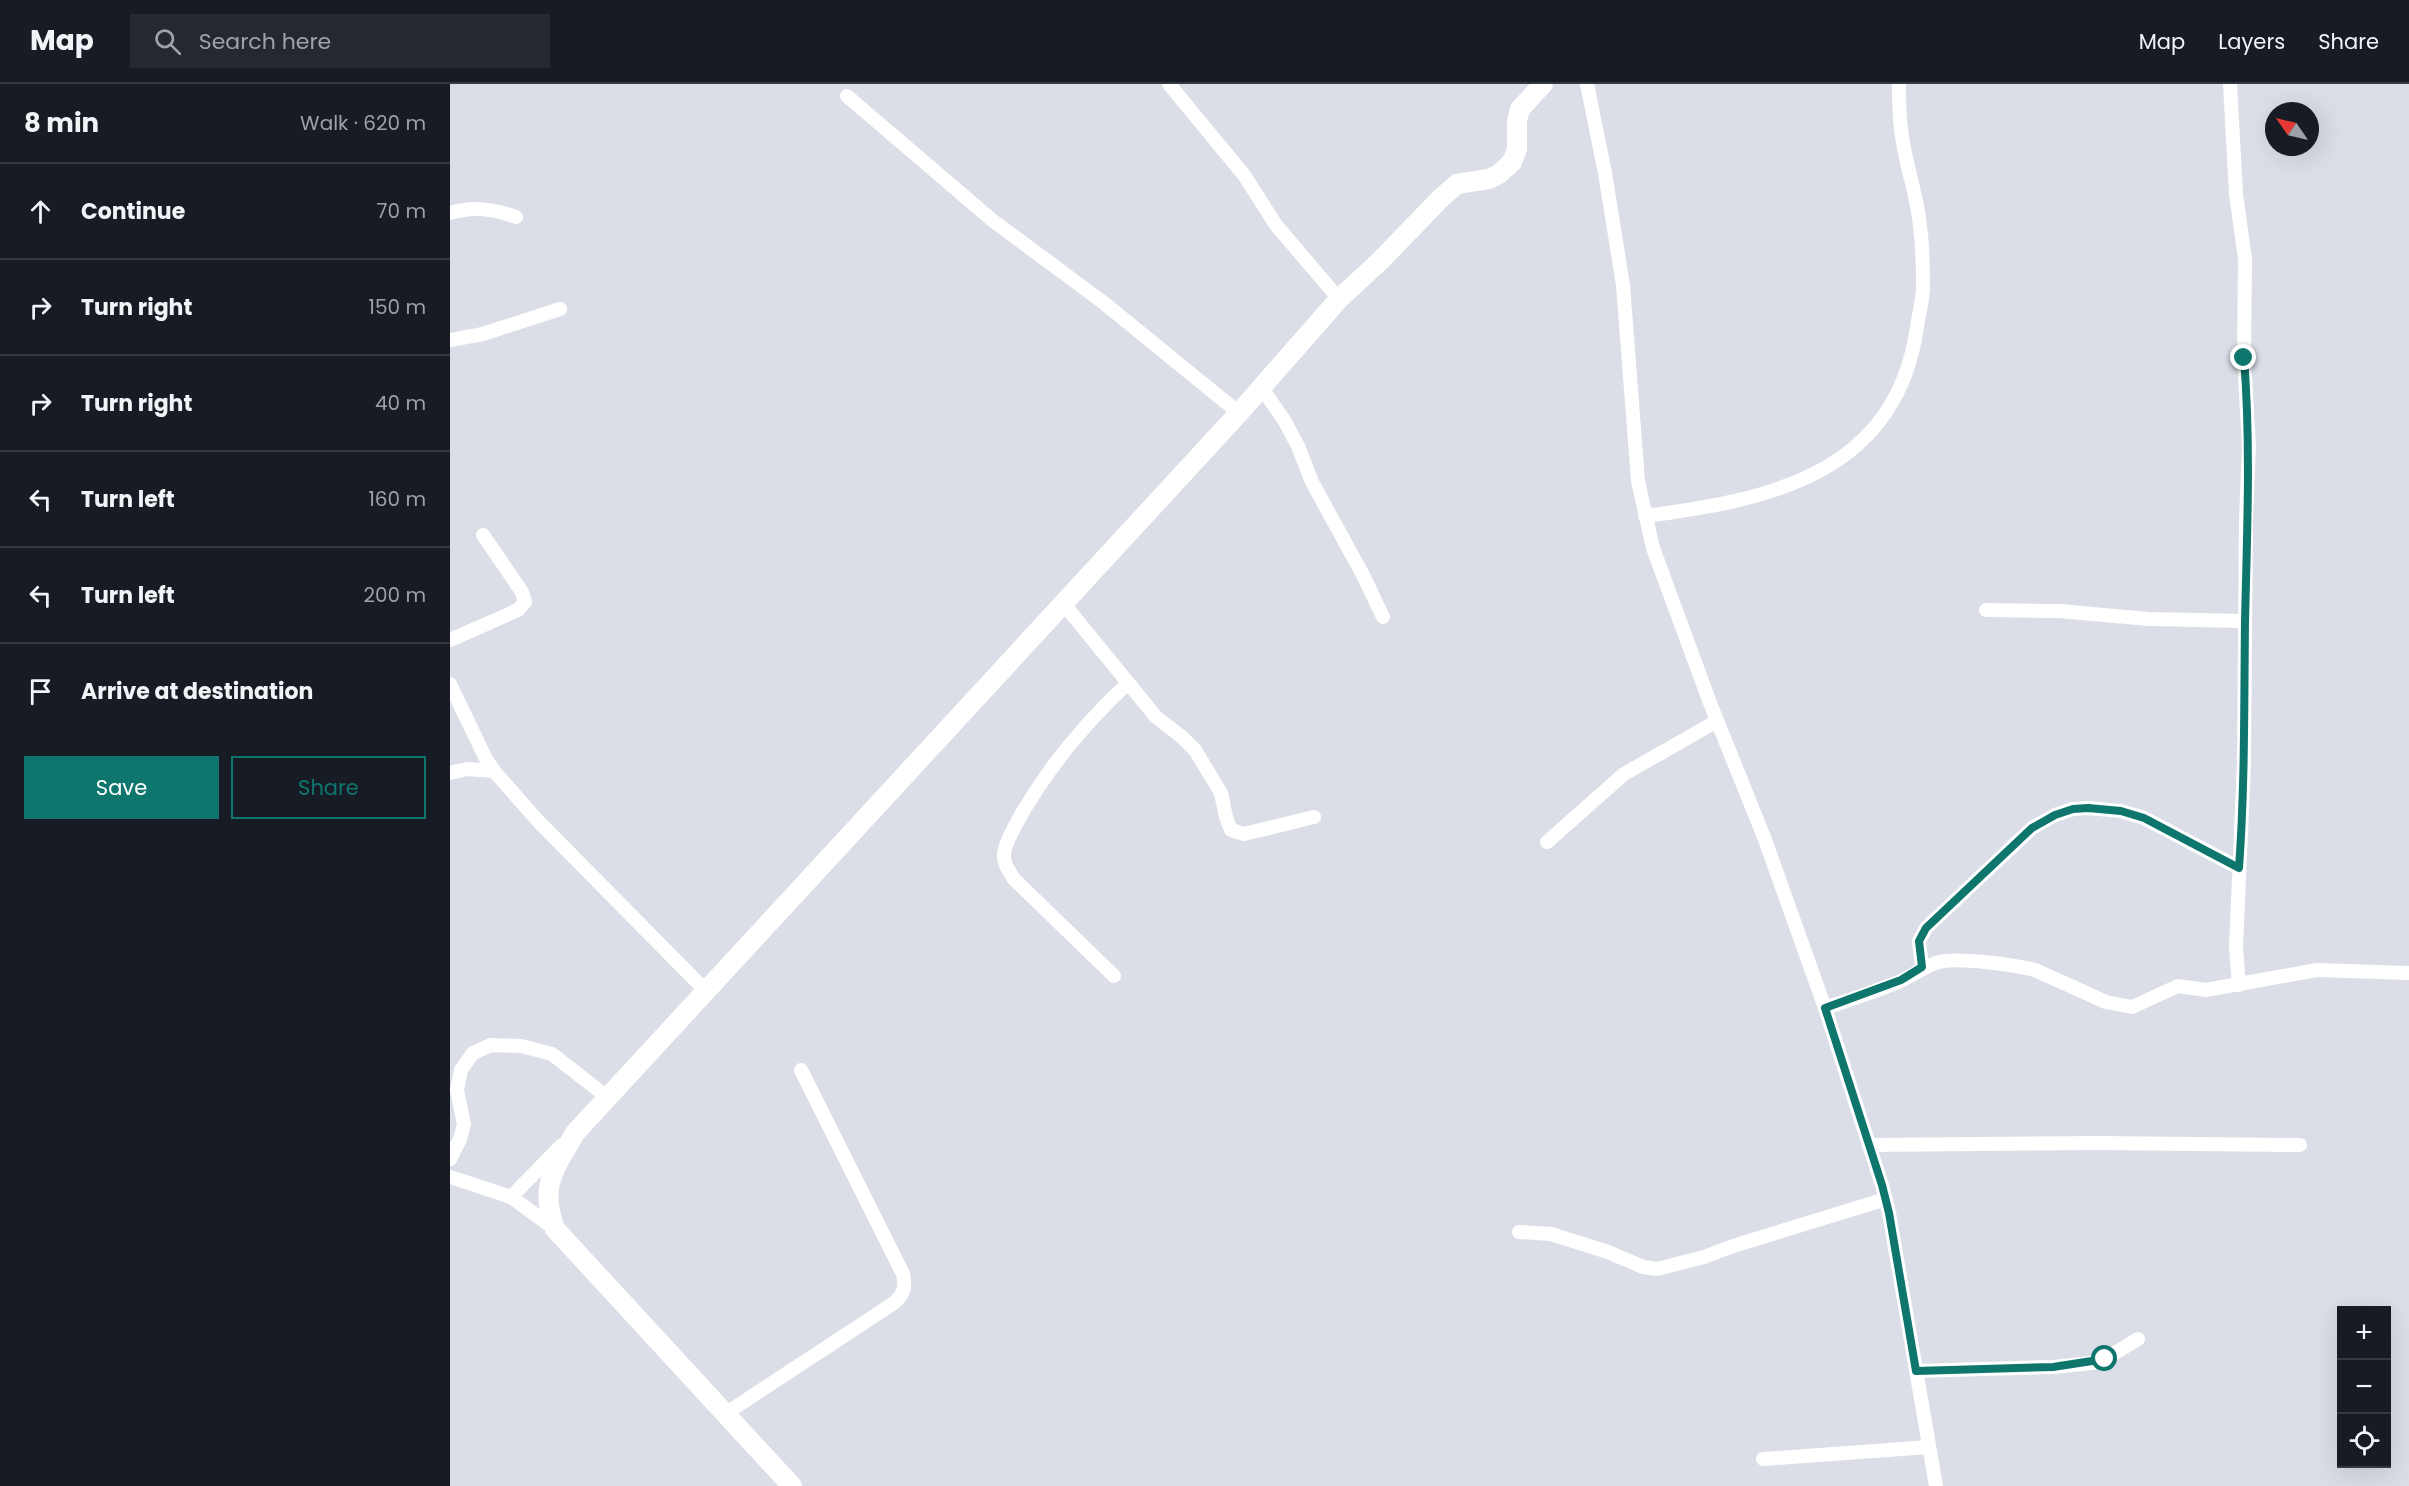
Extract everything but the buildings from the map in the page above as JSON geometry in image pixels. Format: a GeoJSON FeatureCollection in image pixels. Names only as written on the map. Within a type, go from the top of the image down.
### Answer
{"type":"FeatureCollection","features":[{"type":"Feature","properties":{"kind":"street"},"geometry":{"type":"LineString","coordinates":[[1169,84],[1244,175],[1276,225],[1339,299]]}},
{"type":"Feature","properties":{"kind":"street"},"geometry":{"type":"LineString","coordinates":[[511,1197],[706,991],[1239,413],[1339,299],[1457,184],[1489,179],[1512,162],[1517,149],[1517,121],[1520,109],[1544,84]]}},
{"type":"Feature","properties":{"kind":"street"},"geometry":{"type":"LineString","coordinates":[[1575,84],[1587,89],[1605,173],[1623,285],[1634,440],[1645,516],[1659,565],[1717,721],[1764,837],[1825,1008],[1886,1199],[1936,1486]]}},
{"type":"Feature","properties":{"kind":"street"},"geometry":{"type":"LineString","coordinates":[[1645,516],[1715,505],[1778,490],[1797,483],[1819,473],[1856,445],[1891,407],[1904,383],[1915,344],[1923,285],[1919,218],[1901,129],[1899,84]]}},
{"type":"Feature","properties":{"kind":"street"},"geometry":{"type":"LineString","coordinates":[[2230,84],[2236,194],[2246,269],[2244,358],[2249,447],[2244,762],[2236,947],[2240,985]]}},
{"type":"Feature","properties":{"kind":"street"},"geometry":{"type":"LineString","coordinates":[[847,96],[992,220],[1104,303],[1239,413]]}},
{"type":"Feature","properties":{"kind":"street"},"geometry":{"type":"LineString","coordinates":[[450,213],[471,208],[485,208],[516,217]]}},
{"type":"Feature","properties":{"kind":"street"},"geometry":{"type":"LineString","coordinates":[[450,340],[483,334],[560,309]]}},
{"type":"Feature","properties":{"kind":"street"},"geometry":{"type":"LineString","coordinates":[[1261,387],[1294,437],[1312,482],[1363,575],[1383,617]]}},
{"type":"Feature","properties":{"kind":"street"},"geometry":{"type":"LineString","coordinates":[[450,640],[518,610],[525,602],[522,592],[483,535]]}},
{"type":"Feature","properties":{"kind":"street"},"geometry":{"type":"LineString","coordinates":[[1063,603],[1156,717],[1182,736],[1207,767],[1221,793],[1231,830],[1244,834],[1314,816]]}},
{"type":"Feature","properties":{"kind":"street"},"geometry":{"type":"LineString","coordinates":[[1986,610],[2059,611],[2149,619],[2245,621]]}},
{"type":"Feature","properties":{"kind":"street"},"geometry":{"type":"LineString","coordinates":[[1114,976],[1014,879],[1006,867],[1004,853],[1026,805],[1047,775],[1098,711],[1128,683]]}},
{"type":"Feature","properties":{"kind":"street"},"geometry":{"type":"LineString","coordinates":[[450,684],[494,771],[538,821],[706,991]]}},
{"type":"Feature","properties":{"kind":"street"},"geometry":{"type":"LineString","coordinates":[[1547,842],[1624,774],[1717,721]]}},
{"type":"Feature","properties":{"kind":"street"},"geometry":{"type":"LineString","coordinates":[[450,773],[474,769],[494,771]]}},
{"type":"Feature","properties":{"kind":"street"},"geometry":{"type":"LineString","coordinates":[[1922,967],[1919,941],[1926,928],[2032,828],[2055,815],[2088,808],[2121,811],[2160,825],[2212,856],[2239,868]]}},
{"type":"Feature","properties":{"kind":"street"},"geometry":{"type":"LineString","coordinates":[[1825,1008],[1893,984],[1922,967],[1941,961],[1957,960],[2035,970],[2106,1002],[2132,1007],[2178,986],[2206,990],[2317,970],[2409,973]]}},
{"type":"Feature","properties":{"kind":"street"},"geometry":{"type":"LineString","coordinates":[[450,1159],[460,1139],[464,1124],[457,1090],[461,1070],[473,1053],[491,1045],[521,1046],[552,1054],[607,1097]]}},
{"type":"Feature","properties":{"kind":"street"},"geometry":{"type":"LineString","coordinates":[[725,1414],[894,1303],[901,1297],[904,1290],[903,1274],[801,1070]]}},
{"type":"Feature","properties":{"kind":"street"},"geometry":{"type":"LineString","coordinates":[[555,1230],[549,1213],[547,1196],[549,1182],[574,1133]]}},
{"type":"Feature","properties":{"kind":"street"},"geometry":{"type":"LineString","coordinates":[[1869,1145],[2087,1143],[2300,1145]]}},
{"type":"Feature","properties":{"kind":"street"},"geometry":{"type":"LineString","coordinates":[[450,1177],[511,1197],[555,1230],[792,1486]]}},
{"type":"Feature","properties":{"kind":"street"},"geometry":{"type":"LineString","coordinates":[[1519,1232],[1551,1234],[1608,1252],[1643,1267],[1657,1269],[1704,1257],[1886,1199]]}},
{"type":"Feature","properties":{"kind":"street"},"geometry":{"type":"LineString","coordinates":[[1916,1371],[2053,1367],[2092,1363],[2105,1359],[2138,1339]]}},
{"type":"Feature","properties":{"kind":"street"},"geometry":{"type":"LineString","coordinates":[[1763,1459],[1929,1447]]}},
{"type":"Feature","properties":{"kind":"route"},"geometry":{"type":"LineString","coordinates":[[2105,1359],[2092,1363],[2053,1367],[1916,1371],[1889,1213],[1882,1185],[1825,1008],[1901,980],[1922,967],[1919,941],[1926,928],[2032,828],[2055,815],[2073,809],[2088,808],[2121,811],[2160,825],[2212,856],[2239,868],[2243,813],[2246,520],[2249,447],[2244,358]]}}]}
